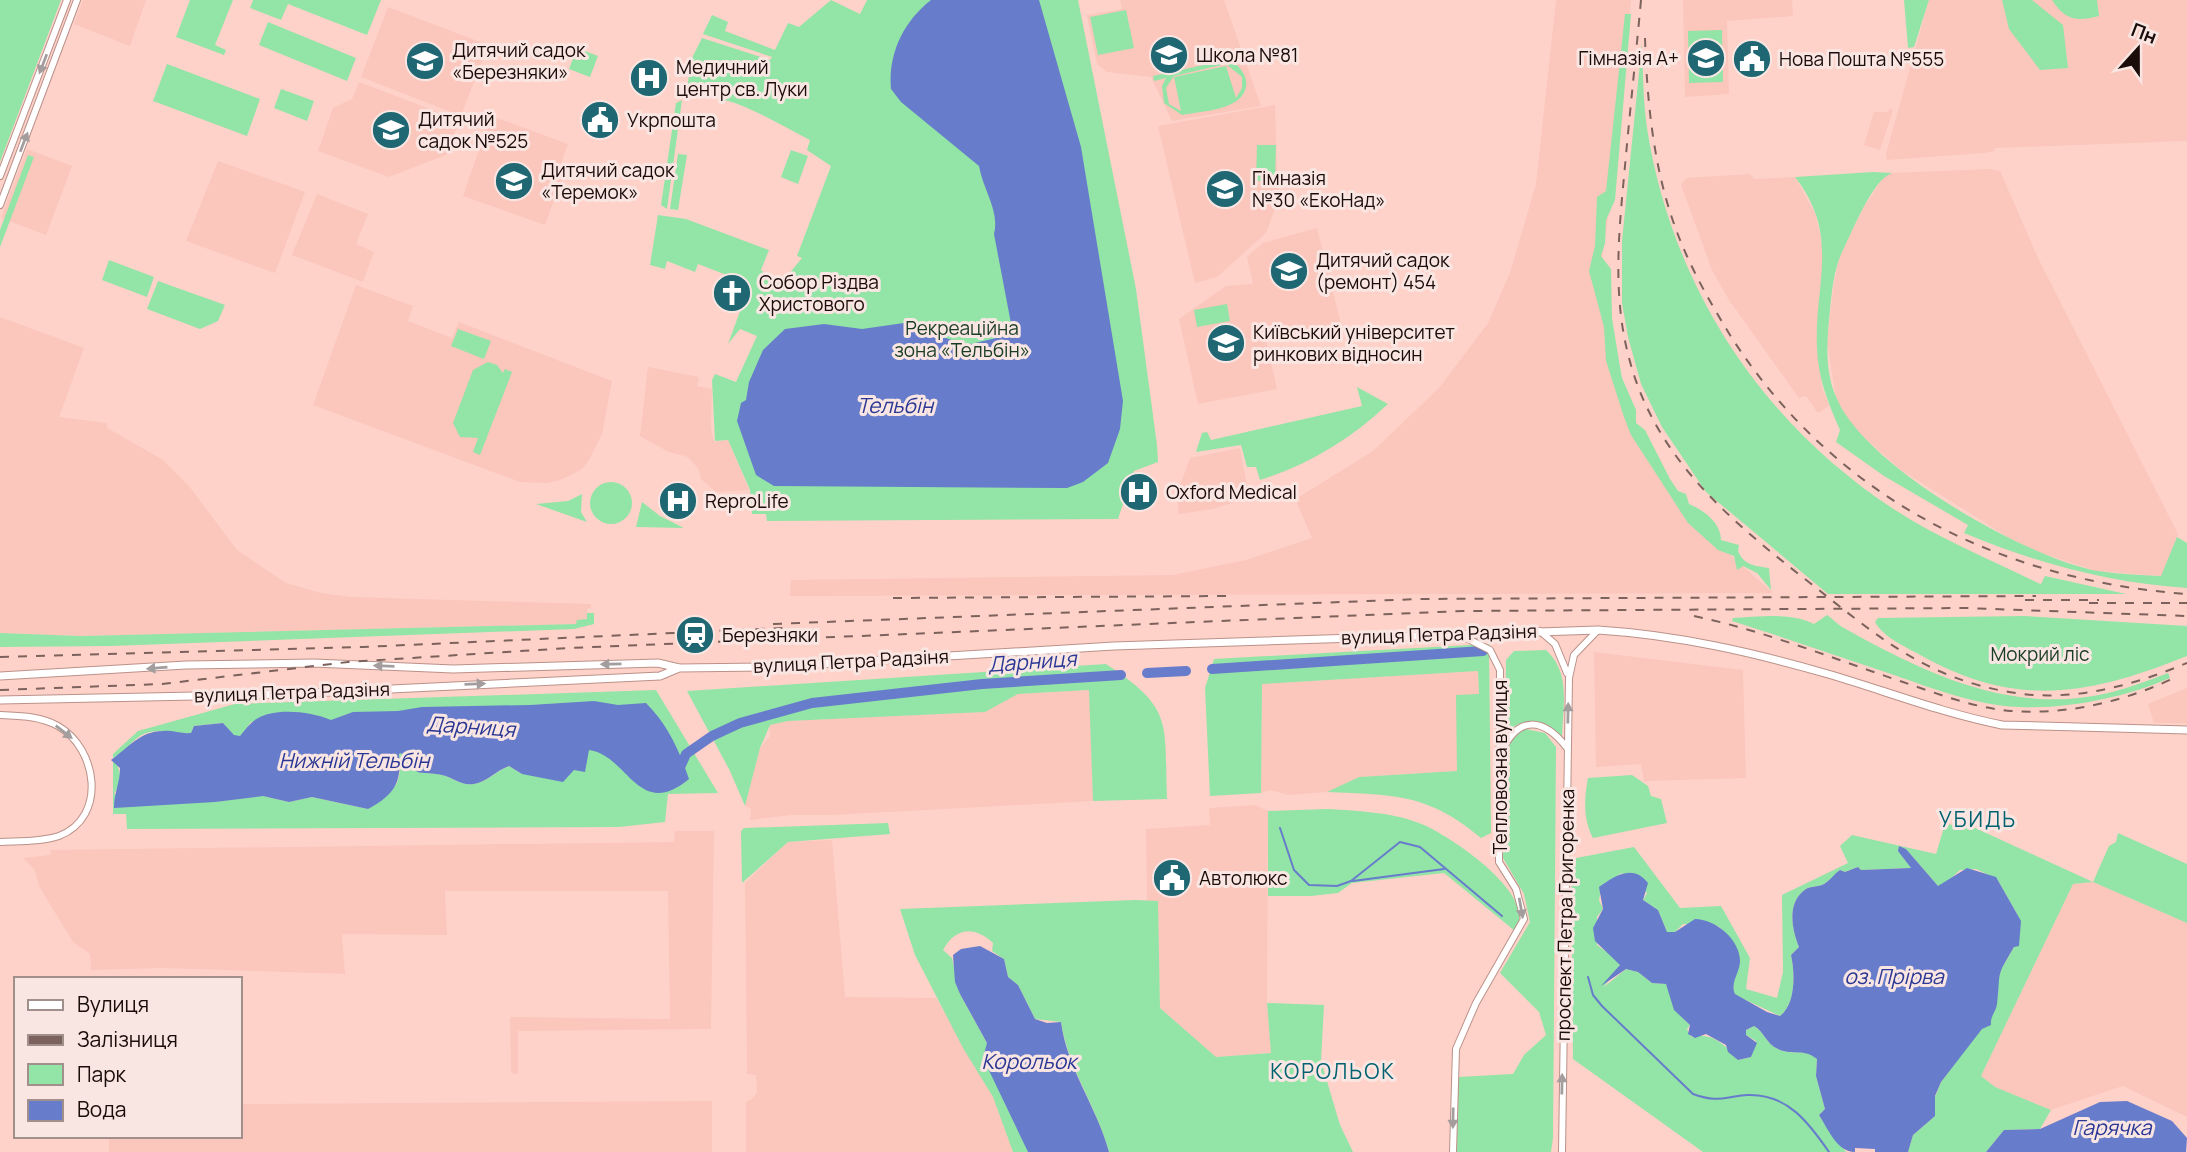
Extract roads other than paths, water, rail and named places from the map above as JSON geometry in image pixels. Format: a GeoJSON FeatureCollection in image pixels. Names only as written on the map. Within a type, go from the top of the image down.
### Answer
{"type":"FeatureCollection","features":[{"type":"Feature","properties":{"kind":"main road"},"geometry":{"type":"LineString","coordinates":[[0,176],[67,0]]}},
{"type":"Feature","properties":{"kind":"main road"},"geometry":{"type":"LineString","coordinates":[[0,205],[78,0]]}},
{"type":"Feature","properties":{"kind":"main road","name":"проспект Петра Григоренка"},"geometry":{"type":"LineString","coordinates":[[1539,630],[1555,644],[1569,678]]}},
{"type":"Feature","properties":{"kind":"main road","name":"вулиця Петра Радзіня"},"geometry":{"type":"LineString","coordinates":[[0,676],[186,665],[314,663],[453,668],[658,663],[679,668],[768,667],[1114,646],[1598,630],[1643,633],[1715,644],[1829,674],[1951,713],[2002,724],[2187,730]]}},
{"type":"Feature","properties":{"kind":"main road","name":"проспект Петра Григоренка"},"geometry":{"type":"LineString","coordinates":[[1562,1152],[1569,678],[1574,655],[1598,630]]}},
{"type":"Feature","properties":{"kind":"main road","name":"Тепловозна вулиця"},"geometry":{"type":"LineString","coordinates":[[1454,1152],[1456,1049],[1476,1003],[1524,919],[1516,889],[1500,862],[1500,670],[1490,650],[1457,634]]}},
{"type":"Feature","properties":{"kind":"main road"},"geometry":{"type":"LineString","coordinates":[[453,668],[448,678],[453,685]]}},
{"type":"Feature","properties":{"kind":"main road","name":"вулиця Петра Радзіня"},"geometry":{"type":"LineString","coordinates":[[0,700],[288,694],[660,676],[679,668]]}},
{"type":"Feature","properties":{"kind":"main road"},"geometry":{"type":"LineString","coordinates":[[0,715],[38,718],[67,732],[87,760],[92,784],[89,805],[71,829],[44,839],[0,842]]}},
{"type":"Feature","properties":{"kind":"main road"},"geometry":{"type":"LineString","coordinates":[[1500,757],[1507,740],[1525,725],[1545,727],[1567,748]]}},
{"type":"Feature","properties":{"kind":"water","name":"Тельбін"},"geometry":{"type":"Polygon","coordinates":[[[931,0],[1039,0],[1081,147],[1123,401],[1120,429],[1108,463],[1083,482],[1067,488],[774,486],[756,475],[737,421],[741,403],[746,400],[749,382],[763,350],[785,329],[824,324],[862,329],[904,323],[960,343],[971,344],[1013,334],[994,234],[995,217],[979,166],[901,102],[891,89],[892,63],[899,40],[913,18],[931,0]]]}},
{"type":"Feature","properties":{"kind":"water","name":"Нижній Тельбін"},"geometry":{"type":"Polygon","coordinates":[[[594,701],[618,705],[646,703],[672,738],[689,779],[672,790],[657,793],[645,790],[602,754],[589,750],[585,772],[574,770],[563,782],[522,774],[509,766],[478,783],[469,784],[442,775],[415,771],[401,753],[394,787],[384,799],[368,809],[312,797],[289,802],[263,796],[215,802],[114,808],[120,768],[111,760],[141,737],[155,732],[191,733],[194,726],[223,723],[234,735],[240,736],[260,717],[286,712],[305,713],[331,720],[353,712],[398,711],[422,707],[594,701]]]}},
{"type":"Feature","properties":{"kind":"water","name":"оз. Прірва"},"geometry":{"type":"Polygon","coordinates":[[[1899,846],[1906,849],[1938,886],[1967,868],[1996,877],[2021,921],[2019,946],[2014,947],[2000,974],[1997,1004],[1991,1025],[1982,1029],[1941,1082],[1935,1096],[1935,1116],[1913,1135],[1908,1152],[1875,1152],[1875,1149],[1855,1148],[1855,1152],[1838,1144],[1819,1115],[1825,1109],[1816,1076],[1817,1059],[1812,1056],[1778,1049],[1754,1026],[1746,1030],[1746,1035],[1757,1043],[1751,1057],[1738,1060],[1728,1052],[1726,1045],[1706,1034],[1695,1038],[1688,1034],[1690,1025],[1674,1010],[1666,984],[1652,983],[1638,972],[1626,969],[1601,986],[1620,965],[1595,941],[1593,928],[1603,909],[1599,887],[1622,874],[1635,874],[1648,883],[1643,900],[1658,910],[1667,932],[1675,932],[1695,919],[1711,923],[1725,932],[1739,954],[1735,994],[1767,1012],[1780,1016],[1792,996],[1791,955],[1799,947],[1792,917],[1795,901],[1808,888],[1825,884],[1840,870],[1845,872],[1858,867],[1861,870],[1911,868],[1898,851],[1899,846]]]}},
{"type":"Feature","properties":{"kind":"water","name":"Корольок"},"geometry":{"type":"Polygon","coordinates":[[[980,946],[1004,959],[1008,977],[1018,985],[1035,1019],[1047,1023],[1061,1022],[1069,1056],[1109,1152],[1028,1152],[983,1058],[987,1043],[955,982],[953,955],[961,949],[980,946]]]}},
{"type":"Feature","properties":{"kind":"water","name":"Гарячка"},"geometry":{"type":"Polygon","coordinates":[[[2127,1101],[2172,1121],[2187,1138],[2186,1152],[1986,1152],[2004,1130],[2040,1129],[2100,1102],[2127,1101]]]}},
{"type":"Feature","properties":{"kind":"waterway","name":"Дарниця"},"geometry":{"type":"LineString","coordinates":[[1212,669],[1483,651]]}},
{"type":"Feature","properties":{"kind":"waterway","name":"Дарниця"},"geometry":{"type":"LineString","coordinates":[[1147,673],[1186,671]]}},
{"type":"Feature","properties":{"kind":"waterway","name":"Дарниця"},"geometry":{"type":"LineString","coordinates":[[677,774],[686,754],[712,736],[740,723],[812,703],[982,684],[1121,675]]}},
{"type":"Feature","properties":{"kind":"waterway"},"geometry":{"type":"LineString","coordinates":[[1280,828],[1294,870],[1309,885],[1337,886],[1351,881],[1400,842],[1420,847],[1502,916]]}},
{"type":"Feature","properties":{"kind":"waterway"},"geometry":{"type":"LineString","coordinates":[[1353,881],[1444,869]]}},
{"type":"Feature","properties":{"kind":"waterway"},"geometry":{"type":"LineString","coordinates":[[1588,977],[1593,995],[1602,1006],[1693,1094],[1715,1099],[1747,1095],[1774,1099],[1796,1112],[1829,1152]]}},
{"type":"Feature","properties":{"kind":"railway"},"geometry":{"type":"LineString","coordinates":[[1641,0],[1621,214],[1618,262],[1620,310],[1629,358],[1641,394],[1657,427],[1700,486],[1752,536],[1857,620],[1902,651],[1951,676],[2009,692],[2032,695],[2078,694],[2145,679],[2187,663]]}},
{"type":"Feature","properties":{"kind":"railway"},"geometry":{"type":"LineString","coordinates":[[1645,38],[1649,108],[1660,177],[1685,251],[1730,335],[1771,392],[1818,442],[1870,484],[1926,520],[1987,549],[2050,570],[2117,585],[2187,594]]}},
{"type":"Feature","properties":{"kind":"railway"},"geometry":{"type":"LineString","coordinates":[[893,598],[1227,596]]}},
{"type":"Feature","properties":{"kind":"railway"},"geometry":{"type":"LineString","coordinates":[[773,624],[1419,599],[2036,596]]}},
{"type":"Feature","properties":{"kind":"railway"},"geometry":{"type":"LineString","coordinates":[[2025,600],[2099,600]]}},
{"type":"Feature","properties":{"kind":"railway"},"geometry":{"type":"LineString","coordinates":[[2089,603],[2187,603]]}},
{"type":"Feature","properties":{"kind":"railway"},"geometry":{"type":"LineString","coordinates":[[0,690],[162,684],[348,662],[569,648],[1463,611],[1965,608],[2187,616]]}},
{"type":"Feature","properties":{"kind":"railway"},"geometry":{"type":"LineString","coordinates":[[1694,616],[1773,637],[1957,700],[2011,711],[2053,711],[2094,705],[2134,694],[2172,679]]}},
{"type":"Feature","properties":{"kind":"railway"},"geometry":{"type":"LineString","coordinates":[[0,657],[363,647],[783,628]]}},
{"type":"Feature","properties":{"kind":"place","name":"Школа №81"},"geometry":{"type":"Point","coordinates":[1169,55]}},
{"type":"Feature","properties":{"kind":"place","name":"Гімназія А+"},"geometry":{"type":"Point","coordinates":[1706,58]}},
{"type":"Feature","properties":{"kind":"place","name":"Нова Пошта №555"},"geometry":{"type":"Point","coordinates":[1752,59]}},
{"type":"Feature","properties":{"kind":"place","name":"Дитячий садок «Березняки»"},"geometry":{"type":"Point","coordinates":[425,61]}},
{"type":"Feature","properties":{"kind":"place","name":"Медичний центр св. Луки"},"geometry":{"type":"Point","coordinates":[649,78]}},
{"type":"Feature","properties":{"kind":"place","name":"Укрпошта"},"geometry":{"type":"Point","coordinates":[600,120]}},
{"type":"Feature","properties":{"kind":"place","name":"Дитячий садок №525"},"geometry":{"type":"Point","coordinates":[391,130]}},
{"type":"Feature","properties":{"kind":"place","name":"Дитячий садок «Теремок»"},"geometry":{"type":"Point","coordinates":[514,181]}},
{"type":"Feature","properties":{"kind":"place","name":"Гімназія №30 «ЕкоНад»"},"geometry":{"type":"Point","coordinates":[1225,189]}},
{"type":"Feature","properties":{"kind":"place","name":"Дитячий садок (ремонт) 454"},"geometry":{"type":"Point","coordinates":[1289,271]}},
{"type":"Feature","properties":{"kind":"place","name":"Собор Різдва Христового"},"geometry":{"type":"Point","coordinates":[732,293]}},
{"type":"Feature","properties":{"kind":"place","name":"Київський університет ринкових відносин"},"geometry":{"type":"Point","coordinates":[1226,343]}},
{"type":"Feature","properties":{"kind":"place","name":"Oxford Medical"},"geometry":{"type":"Point","coordinates":[1139,492]}},
{"type":"Feature","properties":{"kind":"place","name":"ReproLife"},"geometry":{"type":"Point","coordinates":[678,501]}},
{"type":"Feature","properties":{"kind":"place","name":"Березняки"},"geometry":{"type":"Point","coordinates":[695,635]}},
{"type":"Feature","properties":{"kind":"place","name":"Автолюкс"},"geometry":{"type":"Point","coordinates":[1172,878]}},
{"type":"Feature","properties":{"kind":"district","name":"УБИДЬ"},"geometry":{"type":"Point","coordinates":[1978,819]}},
{"type":"Feature","properties":{"kind":"district","name":"КОРОЛЬОК"},"geometry":{"type":"Point","coordinates":[1333,1071]}},
{"type":"Feature","properties":{"kind":"park label","name":"Рекреаційна зона «Тельбін»"},"geometry":{"type":"Point","coordinates":[962,339]}},
{"type":"Feature","properties":{"kind":"park label","name":"Мокрий ліс"},"geometry":{"type":"Point","coordinates":[2040,654]}}]}
